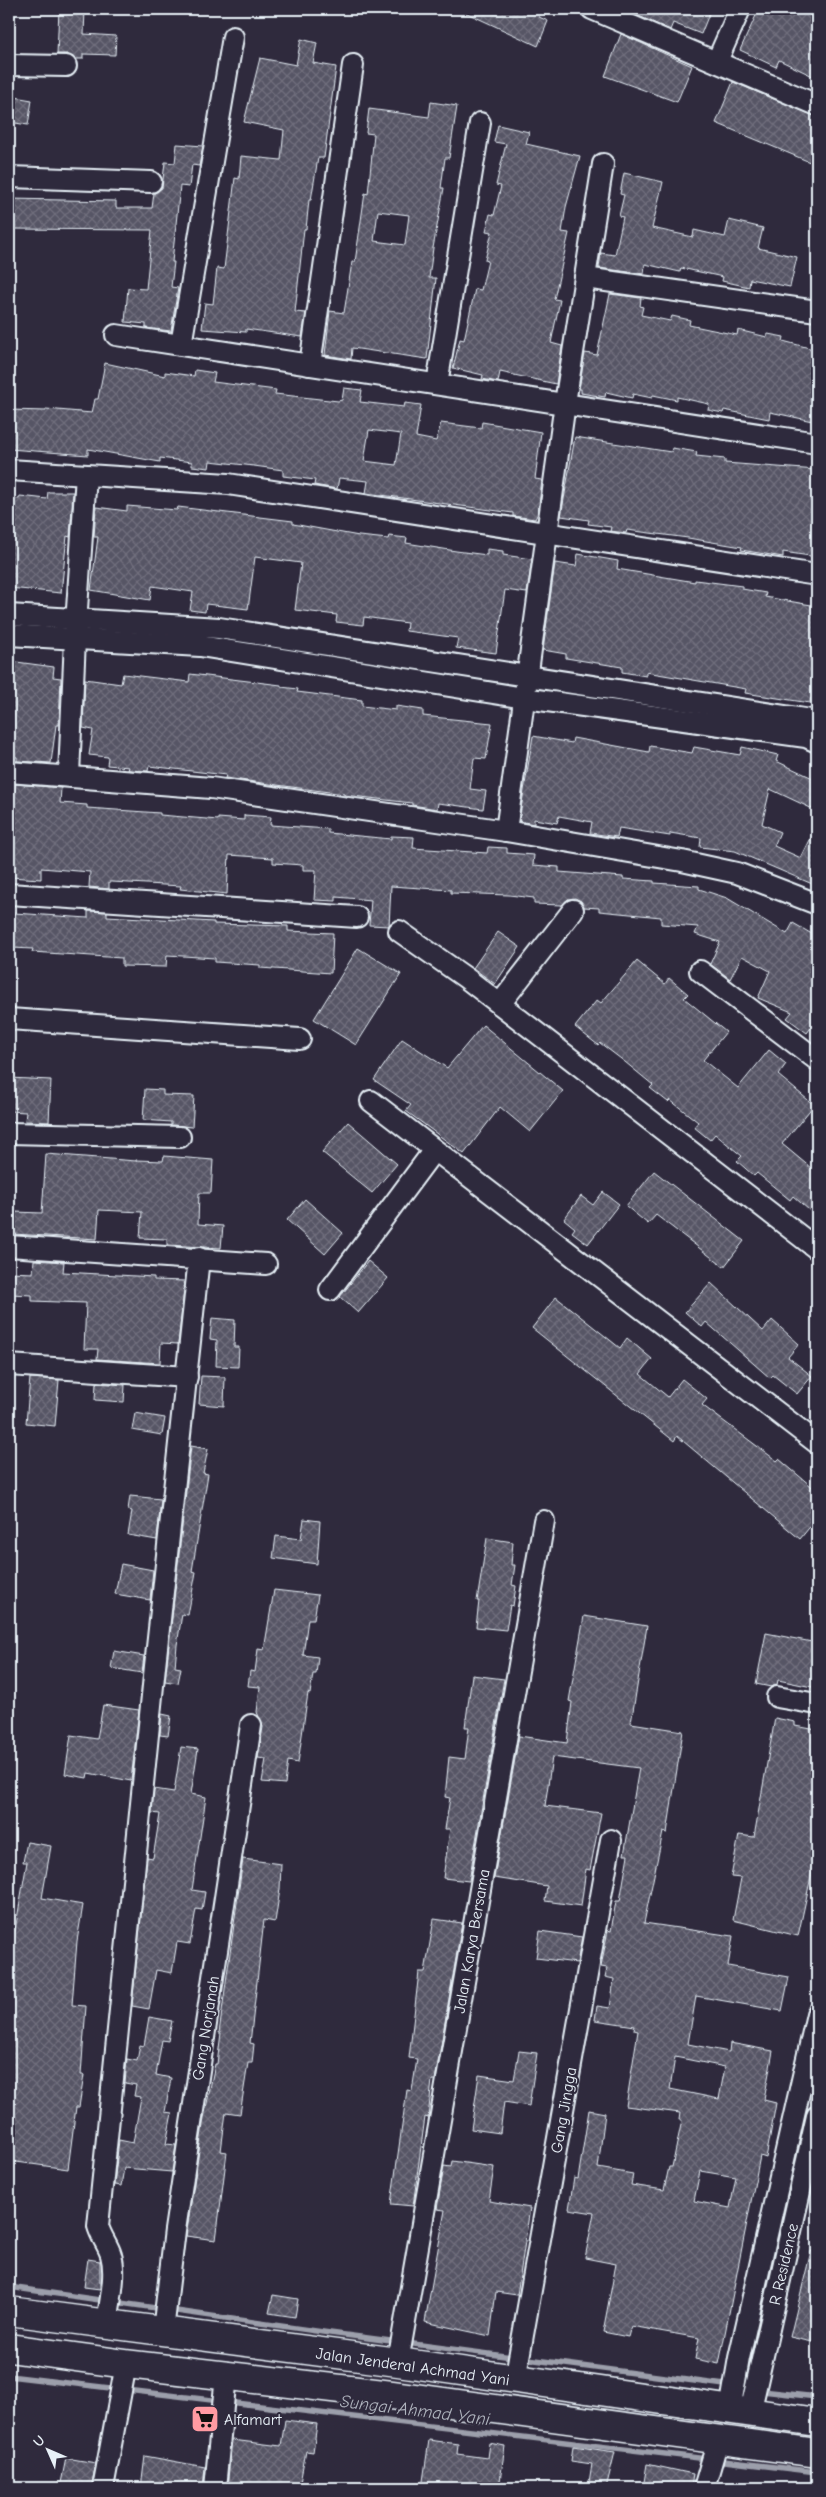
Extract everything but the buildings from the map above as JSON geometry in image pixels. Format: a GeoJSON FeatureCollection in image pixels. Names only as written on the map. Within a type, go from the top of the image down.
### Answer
{"type":"FeatureCollection","features":[{"type":"Feature","properties":{"kind":"highway","name":"Jalan Jenderal Achmad Yani"},"geometry":{"type":"LineString","coordinates":[[9,2311],[109,2308],[165,2315],[389,2361],[817,2422]]}},
{"type":"Feature","properties":{"kind":"highway","name":"Jalan Jenderal Achmad Yani"},"geometry":{"type":"LineString","coordinates":[[9,2348],[122,2381],[226,2375],[374,2393],[716,2447],[817,2453]]}},
{"type":"Feature","properties":{"kind":"highway"},"geometry":{"type":"LineString","coordinates":[[374,2393],[389,2361]]}},
{"type":"Feature","properties":{"kind":"street"},"geometry":{"type":"LineString","coordinates":[[592,9],[817,105]]}},
{"type":"Feature","properties":{"kind":"street"},"geometry":{"type":"LineString","coordinates":[[717,61],[740,9]]}},
{"type":"Feature","properties":{"kind":"street"},"geometry":{"type":"LineString","coordinates":[[181,345],[233,36]]}},
{"type":"Feature","properties":{"kind":"street"},"geometry":{"type":"LineString","coordinates":[[9,65],[66,66]]}},
{"type":"Feature","properties":{"kind":"street"},"geometry":{"type":"LineString","coordinates":[[310,365],[353,65]]}},
{"type":"Feature","properties":{"kind":"street"},"geometry":{"type":"LineString","coordinates":[[437,384],[480,123]]}},
{"type":"Feature","properties":{"kind":"street"},"geometry":{"type":"LineString","coordinates":[[506,831],[565,403],[603,164]]}},
{"type":"Feature","properties":{"kind":"street"},"geometry":{"type":"LineString","coordinates":[[9,177],[151,182]]}},
{"type":"Feature","properties":{"kind":"street"},"geometry":{"type":"LineString","coordinates":[[585,278],[817,311]]}},
{"type":"Feature","properties":{"kind":"street"},"geometry":{"type":"LineString","coordinates":[[116,336],[565,403],[817,443]]}},
{"type":"Feature","properties":{"kind":"street"},"geometry":{"type":"LineString","coordinates":[[9,470],[228,484],[817,575]]}},
{"type":"Feature","properties":{"kind":"street"},"geometry":{"type":"LineString","coordinates":[[69,776],[75,629],[86,475]]}},
{"type":"Feature","properties":{"kind":"street"},"geometry":{"type":"LineString","coordinates":[[9,615],[75,629],[200,646],[524,698],[806,737],[817,742]]}},
{"type":"Feature","properties":{"kind":"street"},"geometry":{"type":"LineString","coordinates":[[9,635],[75,629],[219,628],[817,721]]}},
{"type":"Feature","properties":{"kind":"street"},"geometry":{"type":"LineString","coordinates":[[334,667],[336,647]]}},
{"type":"Feature","properties":{"kind":"street"},"geometry":{"type":"LineString","coordinates":[[9,772],[211,788],[506,831],[682,861],[737,873],[817,904]]}},
{"type":"Feature","properties":{"kind":"street"},"geometry":{"type":"LineString","coordinates":[[9,894],[357,917]]}},
{"type":"Feature","properties":{"kind":"street"},"geometry":{"type":"LineString","coordinates":[[500,1004],[573,910]]}},
{"type":"Feature","properties":{"kind":"street"},"geometry":{"type":"LineString","coordinates":[[399,931],[500,1004],[817,1249]]}},
{"type":"Feature","properties":{"kind":"street"},"geometry":{"type":"LineString","coordinates":[[700,971],[817,1060]]}},
{"type":"Feature","properties":{"kind":"street"},"geometry":{"type":"LineString","coordinates":[[9,1019],[300,1039]]}},
{"type":"Feature","properties":{"kind":"street"},"geometry":{"type":"LineString","coordinates":[[371,1101],[817,1444]]}},
{"type":"Feature","properties":{"kind":"street"},"geometry":{"type":"LineString","coordinates":[[9,1133],[180,1137]]}},
{"type":"Feature","properties":{"kind":"street"},"geometry":{"type":"LineString","coordinates":[[330,1290],[434,1150]]}},
{"type":"Feature","properties":{"kind":"street"},"geometry":{"type":"LineString","coordinates":[[9,1246],[266,1264]]}},
{"type":"Feature","properties":{"kind":"street"},"geometry":{"type":"LineString","coordinates":[[109,2308],[113,2265],[111,2253],[102,2239],[98,2226],[200,1258]]}},
{"type":"Feature","properties":{"kind":"street"},"geometry":{"type":"LineString","coordinates":[[9,1365],[187,1377]]}},
{"type":"Feature","properties":{"kind":"street","name":"Jalan Karya Bersama"},"geometry":{"type":"LineString","coordinates":[[389,2361],[544,1521]]}},
{"type":"Feature","properties":{"kind":"street"},"geometry":{"type":"LineString","coordinates":[[777,1698],[817,1704]]}},
{"type":"Feature","properties":{"kind":"street","name":"Gang Norjanah"},"geometry":{"type":"LineString","coordinates":[[165,2315],[175,2230],[251,1725]]}},
{"type":"Feature","properties":{"kind":"street","name":"Gang Jingga"},"geometry":{"type":"LineString","coordinates":[[515,2380],[611,1840]]}},
{"type":"Feature","properties":{"kind":"street"},"geometry":{"type":"LineString","coordinates":[[740,2412],[748,2320],[814,2044],[817,2014]]}},
{"type":"Feature","properties":{"kind":"street","name":"R Residence"},"geometry":{"type":"LineString","coordinates":[[740,2412],[769,2326],[817,2116]]}},
{"type":"Feature","properties":{"kind":"street"},"geometry":{"type":"LineString","coordinates":[[748,2320],[769,2326]]}},
{"type":"Feature","properties":{"kind":"street"},"geometry":{"type":"LineString","coordinates":[[215,2488],[226,2375]]}},
{"type":"Feature","properties":{"kind":"street"},"geometry":{"type":"LineString","coordinates":[[103,2488],[122,2381]]}},
{"type":"Feature","properties":{"kind":"street"},"geometry":{"type":"LineString","coordinates":[[705,2486],[716,2447]]}},
{"type":"Feature","properties":{"kind":"waterway","name":"Sungai Ahmad Yani"},"geometry":{"type":"LineString","coordinates":[[9,2287],[330,2333],[725,2385]]}},
{"type":"Feature","properties":{"kind":"waterway","name":"Sungai Ahmad Yani"},"geometry":{"type":"LineString","coordinates":[[9,2376],[817,2472]]}},
{"type":"Feature","properties":{"kind":"waterway","name":"Sungai Ahmad Yani"},"geometry":{"type":"LineString","coordinates":[[762,2391],[817,2397]]}},
{"type":"Feature","properties":{"kind":"place","name":"Alfamart"},"geometry":{"type":"Point","coordinates":[205,2419]}}]}
